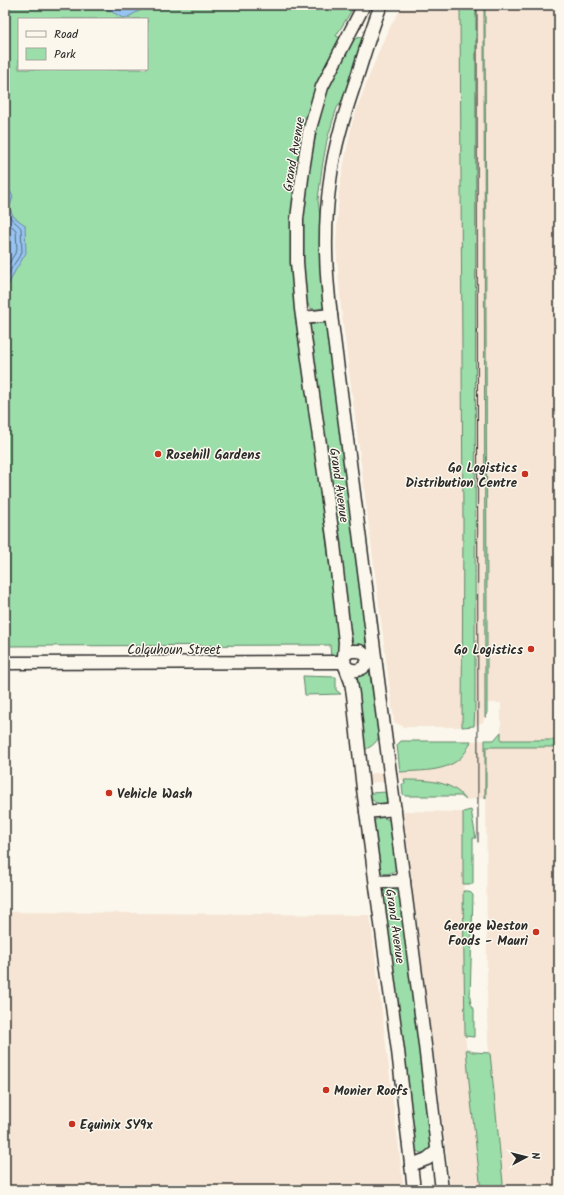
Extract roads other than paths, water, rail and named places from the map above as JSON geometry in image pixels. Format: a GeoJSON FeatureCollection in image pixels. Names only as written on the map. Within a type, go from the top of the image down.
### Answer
{"type":"FeatureCollection","features":[{"type":"Feature","properties":{"kind":"street","name":"Grand Avenue"},"geometry":{"type":"LineString","coordinates":[[364,5],[322,87],[309,132],[297,219],[297,255],[302,318],[334,544],[345,642],[344,662],[351,682],[353,695],[366,812],[398,1051],[414,1190]]}},
{"type":"Feature","properties":{"kind":"street","name":"Grand Avenue"},"geometry":{"type":"LineString","coordinates":[[380,5],[337,142],[330,181],[326,224],[326,257],[331,315],[425,1045],[442,1190]]}},
{"type":"Feature","properties":{"kind":"street"},"geometry":{"type":"LineString","coordinates":[[352,29],[360,33],[367,30],[380,5]]}},
{"type":"Feature","properties":{"kind":"street"},"geometry":{"type":"LineString","coordinates":[[302,318],[331,315]]}},
{"type":"Feature","properties":{"kind":"street","name":"Grand Avenue"},"geometry":{"type":"LineString","coordinates":[[367,602],[370,659],[384,729]]}},
{"type":"Feature","properties":{"kind":"street"},"geometry":{"type":"LineString","coordinates":[[355,650],[363,653],[370,659],[366,666],[361,669],[351,670],[344,662],[347,653],[355,650]]}},
{"type":"Feature","properties":{"kind":"street","name":"Colquhoun Street"},"geometry":{"type":"LineString","coordinates":[[5,663],[344,662]]}},
{"type":"Feature","properties":{"kind":"street"},"geometry":{"type":"LineString","coordinates":[[366,812],[395,809]]}},
{"type":"Feature","properties":{"kind":"street"},"geometry":{"type":"LineString","coordinates":[[376,882],[404,880]]}},
{"type":"Feature","properties":{"kind":"street"},"geometry":{"type":"LineString","coordinates":[[411,1165],[427,1159],[437,1151]]}},
{"type":"Feature","properties":{"kind":"water"},"geometry":{"type":"Polygon","coordinates":[[[95,5],[150,5],[126,18],[123,18],[107,9],[95,5]]]}},
{"type":"Feature","properties":{"kind":"water"},"geometry":{"type":"Polygon","coordinates":[[[9,189],[13,197],[9,208],[14,217],[25,225],[26,253],[5,292],[5,190],[9,189]]]}},
{"type":"Feature","properties":{"kind":"tram line"},"geometry":{"type":"LineString","coordinates":[[477,5],[478,842]]}},
{"type":"Feature","properties":{"kind":"place","name":"Rosehill Gardens"},"geometry":{"type":"Point","coordinates":[158,454]}},
{"type":"Feature","properties":{"kind":"place","name":"Go Logistics Distribution Centre"},"geometry":{"type":"Point","coordinates":[525,474]}},
{"type":"Feature","properties":{"kind":"place","name":"Go Logistics"},"geometry":{"type":"Point","coordinates":[531,649]}},
{"type":"Feature","properties":{"kind":"place","name":"Vehicle Wash"},"geometry":{"type":"Point","coordinates":[109,793]}},
{"type":"Feature","properties":{"kind":"place","name":"George Weston Foods - Mauri"},"geometry":{"type":"Point","coordinates":[536,932]}},
{"type":"Feature","properties":{"kind":"place","name":"Monier Roofs"},"geometry":{"type":"Point","coordinates":[326,1090]}},
{"type":"Feature","properties":{"kind":"place","name":"Equinix SY9x"},"geometry":{"type":"Point","coordinates":[72,1124]}}]}
